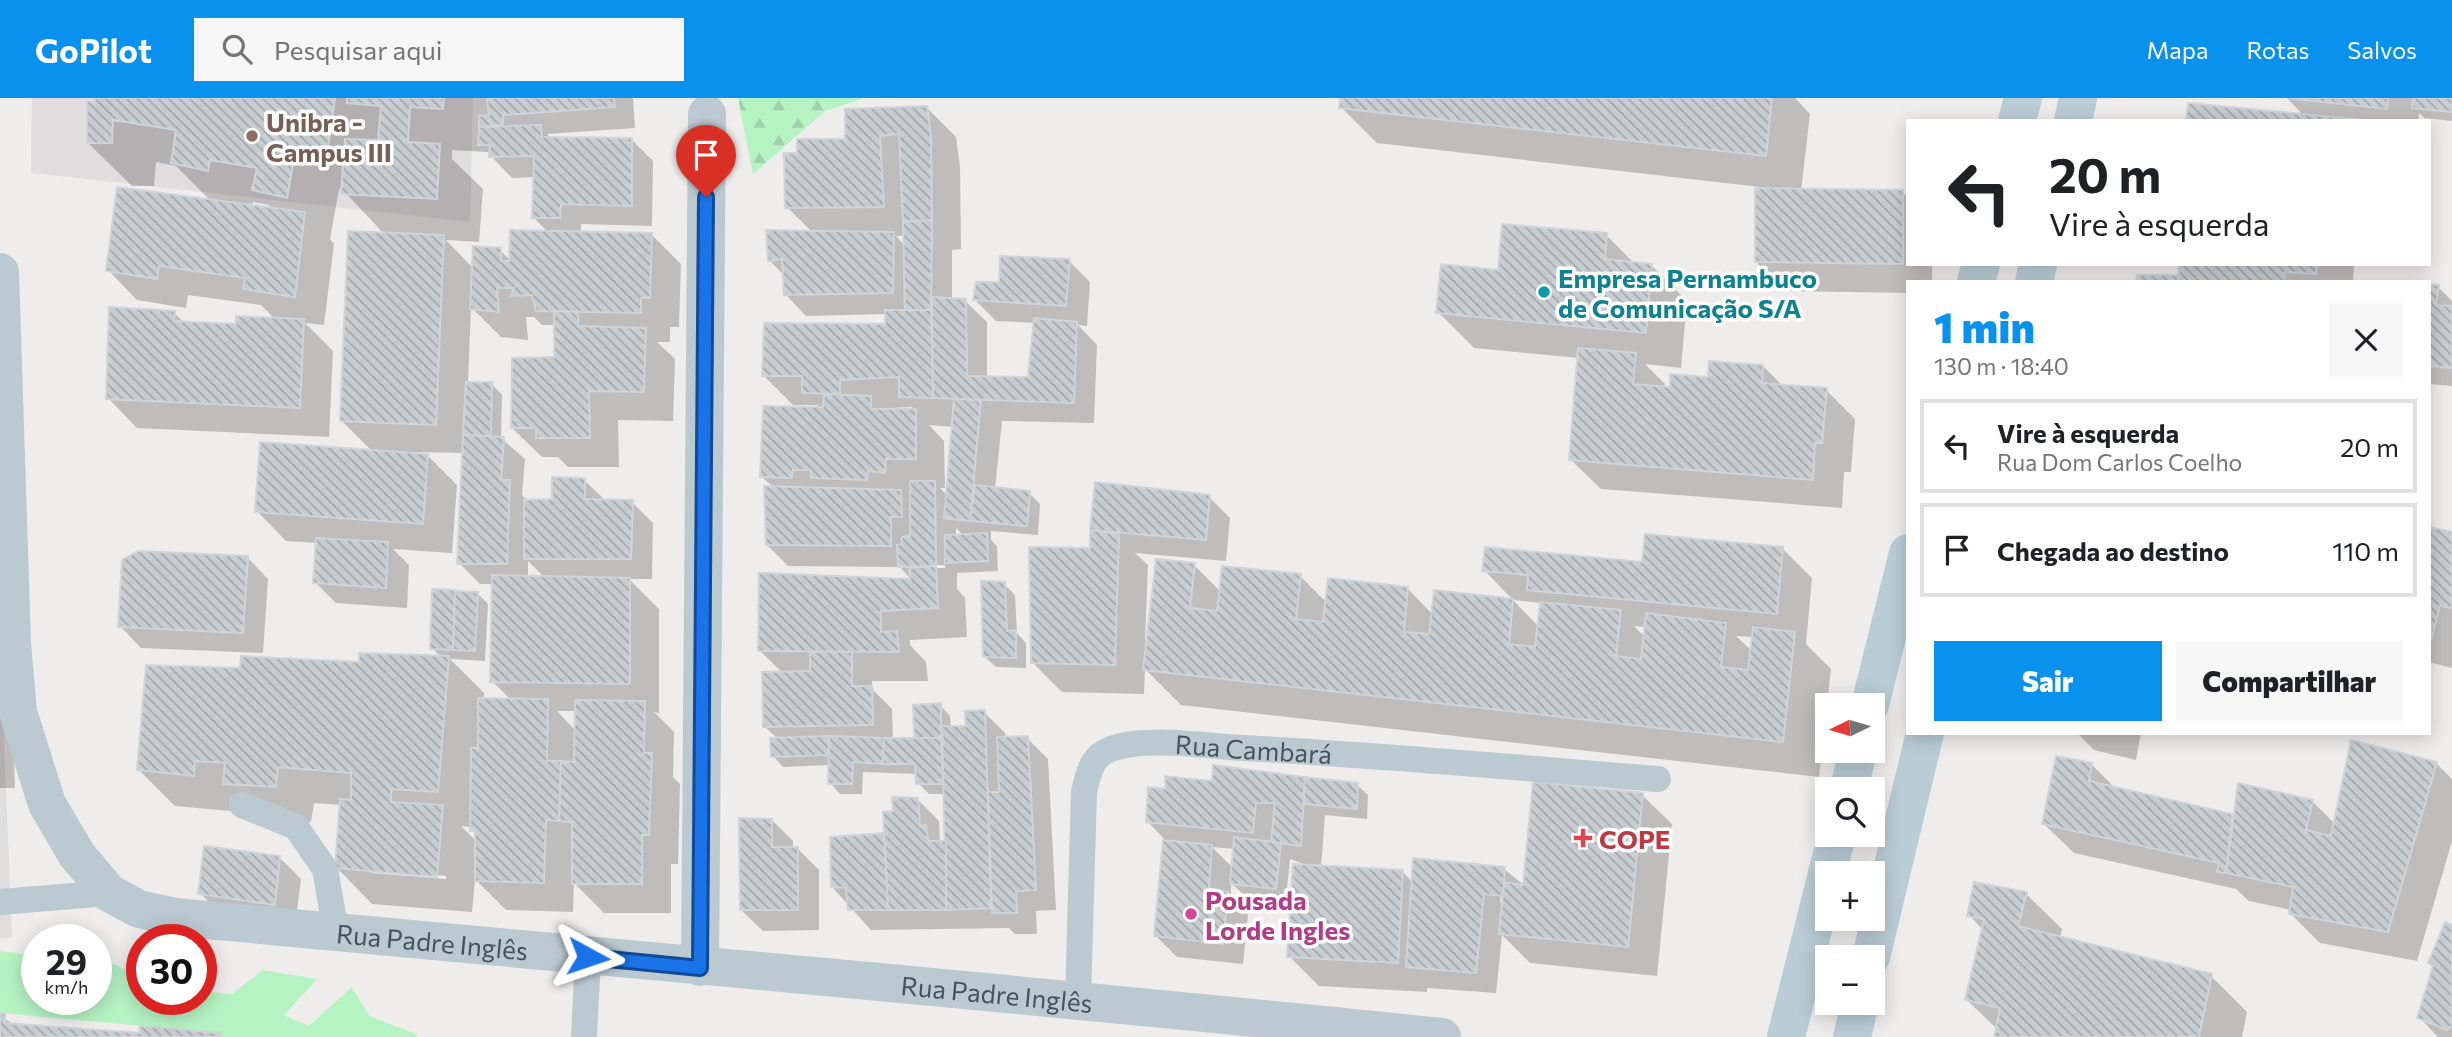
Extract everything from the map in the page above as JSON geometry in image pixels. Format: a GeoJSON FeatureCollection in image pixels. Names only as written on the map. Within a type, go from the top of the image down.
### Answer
{"type":"FeatureCollection","features":[{"type":"Feature","properties":{"kind":"main road"},"geometry":{"type":"LineString","coordinates":[[2017,119],[2022,98]]}},
{"type":"Feature","properties":{"kind":"main road"},"geometry":{"type":"LineString","coordinates":[[2073,119],[2078,98]]}},
{"type":"Feature","properties":{"kind":"main road"},"geometry":{"type":"LineString","coordinates":[[1873,693],[1906,561]]}},
{"type":"Feature","properties":{"kind":"main road"},"geometry":{"type":"LineString","coordinates":[[1874,945],[1925,735]]}},
{"type":"Feature","properties":{"kind":"main road"},"geometry":{"type":"LineString","coordinates":[[1786,1037],[1815,922]]}},
{"type":"Feature","properties":{"kind":"main road"},"geometry":{"type":"LineString","coordinates":[[1852,1037],[1857,1015]]}},
{"type":"Feature","properties":{"kind":"street"},"geometry":{"type":"LineString","coordinates":[[700,968],[707,114]]}},
{"type":"Feature","properties":{"kind":"street","name":"Rua Padre Inglês"},"geometry":{"type":"LineString","coordinates":[[0,272],[12,643],[18,712],[47,804],[77,855],[109,893],[139,909],[176,917],[700,968],[1078,999],[1442,1037]]}},
{"type":"Feature","properties":{"kind":"lane","name":"Rua Cambará"},"geometry":{"type":"LineString","coordinates":[[1078,999],[1084,791],[1092,762],[1112,748],[1133,744],[1190,745],[1351,754],[1658,779]]}},
{"type":"Feature","properties":{"kind":"lane"},"geometry":{"type":"LineString","coordinates":[[242,805],[296,827],[325,869],[336,932]]}},
{"type":"Feature","properties":{"kind":"lane"},"geometry":{"type":"LineString","coordinates":[[0,902],[109,893]]}},
{"type":"Feature","properties":{"kind":"lane"},"geometry":{"type":"LineString","coordinates":[[584,1037],[588,957]]}},
{"type":"Feature","properties":{"kind":"shaded area","name":"Unibra - Campus III"},"geometry":{"type":"Polygon","coordinates":[[[32,98],[473,98],[470,222],[31,173],[32,98]]]}},
{"type":"Feature","properties":{"kind":"shaded area"},"geometry":{"type":"Polygon","coordinates":[[[0,638],[12,937],[0,938],[0,638]]]}},
{"type":"Feature","properties":{"kind":"green space"},"geometry":{"type":"Polygon","coordinates":[[[738,98],[864,98],[825,111],[753,174],[738,98]]]}},
{"type":"Feature","properties":{"kind":"green space"},"geometry":{"type":"Polygon","coordinates":[[[0,951],[21,954],[21,1015],[0,1013],[0,951]]]}},
{"type":"Feature","properties":{"kind":"green space"},"geometry":{"type":"Polygon","coordinates":[[[112,963],[126,969],[126,1015],[217,1015],[217,993],[232,994],[263,970],[317,979],[284,1015],[309,1026],[352,987],[369,1016],[416,1034],[417,1037],[221,1037],[220,1033],[22,1015],[112,1015],[112,963]]]}},
{"type":"Feature","properties":{"kind":"building"},"geometry":{"type":"Polygon","coordinates":[[[95,98],[335,98],[327,154],[296,147],[287,198],[252,190],[257,168],[210,160],[208,171],[171,163],[176,130],[113,120],[112,143],[87,143],[87,101],[94,102],[95,98]]]}},
{"type":"Feature","properties":{"kind":"building"},"geometry":{"type":"Polygon","coordinates":[[[347,98],[444,98],[443,109],[410,107],[408,142],[440,144],[437,199],[341,194],[345,139],[378,140],[381,106],[347,103],[347,98]]]}},
{"type":"Feature","properties":{"kind":"building"},"geometry":{"type":"Polygon","coordinates":[[[487,98],[614,98],[615,107],[503,115],[503,125],[479,127],[479,116],[489,115],[487,98]]]}},
{"type":"Feature","properties":{"kind":"building"},"geometry":{"type":"Polygon","coordinates":[[[1340,98],[1772,98],[1766,156],[1339,108],[1340,98]]]}},
{"type":"Feature","properties":{"kind":"building"},"geometry":{"type":"Polygon","coordinates":[[[2287,98],[2388,98],[2387,109],[2287,98]]]}},
{"type":"Feature","properties":{"kind":"building"},"geometry":{"type":"Polygon","coordinates":[[[2413,98],[2452,98],[2452,112],[2412,108],[2413,98]]]}},
{"type":"Feature","properties":{"kind":"building"},"geometry":{"type":"Polygon","coordinates":[[[2188,103],[2352,119],[2186,119],[2188,103]]]}},
{"type":"Feature","properties":{"kind":"building"},"geometry":{"type":"Polygon","coordinates":[[[927,106],[931,136],[932,220],[903,222],[899,134],[880,136],[884,207],[785,208],[784,153],[797,153],[797,139],[845,139],[845,109],[927,106]]]}},
{"type":"Feature","properties":{"kind":"building"},"geometry":{"type":"Polygon","coordinates":[[[541,125],[542,137],[632,138],[632,206],[561,204],[560,218],[532,218],[534,156],[489,157],[490,145],[478,145],[479,127],[541,125]]]}},
{"type":"Feature","properties":{"kind":"building"},"geometry":{"type":"Polygon","coordinates":[[[117,187],[305,212],[295,297],[243,289],[245,278],[159,266],[157,279],[106,271],[117,187]]]}},
{"type":"Feature","properties":{"kind":"building"},"geometry":{"type":"Polygon","coordinates":[[[1755,188],[1903,190],[1903,264],[1755,262],[1755,188]]]}},
{"type":"Feature","properties":{"kind":"building"},"geometry":{"type":"Polygon","coordinates":[[[932,220],[931,310],[905,310],[903,222],[932,220]]]}},
{"type":"Feature","properties":{"kind":"building","name":"Empresa Pernambuco de Comunicação S/A"},"geometry":{"type":"Polygon","coordinates":[[[1502,224],[1607,233],[1605,259],[1652,264],[1646,333],[1436,313],[1441,264],[1498,270],[1502,224]]]}},
{"type":"Feature","properties":{"kind":"building"},"geometry":{"type":"Polygon","coordinates":[[[510,230],[652,233],[650,298],[641,298],[641,313],[536,311],[532,295],[511,296],[514,288],[497,288],[499,312],[470,309],[473,246],[501,248],[501,261],[509,261],[510,230]]]}},
{"type":"Feature","properties":{"kind":"building"},"geometry":{"type":"Polygon","coordinates":[[[766,230],[894,232],[893,293],[784,295],[782,259],[768,261],[766,230]]]}},
{"type":"Feature","properties":{"kind":"building"},"geometry":{"type":"Polygon","coordinates":[[[348,231],[444,235],[436,425],[340,421],[348,231]]]}},
{"type":"Feature","properties":{"kind":"building"},"geometry":{"type":"Polygon","coordinates":[[[1000,256],[1070,259],[1066,306],[973,300],[976,282],[999,282],[1000,256]]]}},
{"type":"Feature","properties":{"kind":"building"},"geometry":{"type":"Polygon","coordinates":[[[2179,266],[2317,266],[2316,274],[2285,272],[2284,280],[2178,280],[2179,266]]]}},
{"type":"Feature","properties":{"kind":"building"},"geometry":{"type":"Polygon","coordinates":[[[2137,275],[2178,275],[2178,280],[2136,280],[2137,275]]]}},
{"type":"Feature","properties":{"kind":"building"},"geometry":{"type":"Polygon","coordinates":[[[2431,284],[2439,285],[2436,305],[2452,306],[2452,368],[2431,366],[2431,284]]]}},
{"type":"Feature","properties":{"kind":"building"},"geometry":{"type":"Polygon","coordinates":[[[932,297],[966,299],[967,376],[1028,377],[1034,318],[1077,322],[1074,403],[933,398],[932,297]]]}},
{"type":"Feature","properties":{"kind":"building"},"geometry":{"type":"Polygon","coordinates":[[[109,307],[175,311],[174,321],[236,324],[236,316],[304,319],[300,408],[106,399],[109,307]]]}},
{"type":"Feature","properties":{"kind":"building"},"geometry":{"type":"Polygon","coordinates":[[[885,310],[931,310],[933,398],[899,397],[899,377],[840,380],[840,394],[802,393],[802,376],[762,376],[764,323],[885,324],[885,310]]]}},
{"type":"Feature","properties":{"kind":"building"},"geometry":{"type":"Polygon","coordinates":[[[554,311],[578,312],[578,326],[646,328],[644,392],[589,391],[590,438],[536,438],[536,428],[511,428],[512,358],[554,357],[554,311]]]}},
{"type":"Feature","properties":{"kind":"building"},"geometry":{"type":"Polygon","coordinates":[[[1578,348],[1636,353],[1633,384],[1670,387],[1670,374],[1708,377],[1709,361],[1763,365],[1762,383],[1827,388],[1822,443],[1815,443],[1813,480],[1569,460],[1578,348]]]}},
{"type":"Feature","properties":{"kind":"building"},"geometry":{"type":"Polygon","coordinates":[[[466,382],[492,382],[491,436],[463,435],[466,382]]]}},
{"type":"Feature","properties":{"kind":"building"},"geometry":{"type":"Polygon","coordinates":[[[824,394],[871,396],[871,409],[916,409],[916,459],[886,459],[885,473],[868,471],[867,480],[811,478],[811,470],[793,470],[792,478],[760,477],[763,406],[823,407],[824,394]]]}},
{"type":"Feature","properties":{"kind":"building"},"geometry":{"type":"Polygon","coordinates":[[[954,399],[981,400],[970,521],[944,518],[954,399]]]}},
{"type":"Feature","properties":{"kind":"building"},"geometry":{"type":"Polygon","coordinates":[[[463,435],[504,437],[501,480],[510,480],[507,564],[457,564],[463,435]]]}},
{"type":"Feature","properties":{"kind":"building"},"geometry":{"type":"Polygon","coordinates":[[[260,442],[428,454],[423,524],[255,512],[260,442]]]}},
{"type":"Feature","properties":{"kind":"building"},"geometry":{"type":"Polygon","coordinates":[[[552,477],[585,478],[585,499],[633,500],[631,559],[524,559],[524,500],[552,499],[552,477]]]}},
{"type":"Feature","properties":{"kind":"building"},"geometry":{"type":"Polygon","coordinates":[[[910,481],[935,481],[936,566],[898,567],[897,545],[902,544],[902,537],[910,536],[910,481]]]}},
{"type":"Feature","properties":{"kind":"building"},"geometry":{"type":"Polygon","coordinates":[[[1095,482],[1210,495],[1206,540],[1090,530],[1095,482]]]}},
{"type":"Feature","properties":{"kind":"building"},"geometry":{"type":"Polygon","coordinates":[[[975,485],[1030,491],[1027,526],[970,521],[975,485]]]}},
{"type":"Feature","properties":{"kind":"building"},"geometry":{"type":"Polygon","coordinates":[[[764,486],[901,490],[902,517],[891,517],[891,546],[766,545],[764,486]]]}},
{"type":"Feature","properties":{"kind":"building"},"geometry":{"type":"Polygon","coordinates":[[[2431,527],[2452,532],[2452,608],[2440,606],[2431,641],[2431,527]]]}},
{"type":"Feature","properties":{"kind":"building"},"geometry":{"type":"Polygon","coordinates":[[[1090,530],[1119,534],[1115,665],[1031,663],[1029,547],[1090,548],[1090,530]]]}},
{"type":"Feature","properties":{"kind":"building"},"geometry":{"type":"Polygon","coordinates":[[[987,533],[988,561],[945,563],[945,535],[987,533]]]}},
{"type":"Feature","properties":{"kind":"building"},"geometry":{"type":"Polygon","coordinates":[[[1645,534],[1783,547],[1777,614],[1527,590],[1528,575],[1482,571],[1485,547],[1642,562],[1645,534]]]}},
{"type":"Feature","properties":{"kind":"building"},"geometry":{"type":"Polygon","coordinates":[[[316,538],[388,542],[386,588],[313,583],[316,538]]]}},
{"type":"Feature","properties":{"kind":"building"},"geometry":{"type":"Polygon","coordinates":[[[138,551],[248,556],[243,633],[118,627],[122,560],[138,551]]]}},
{"type":"Feature","properties":{"kind":"building"},"geometry":{"type":"Polygon","coordinates":[[[1156,559],[1195,563],[1190,608],[1217,611],[1222,566],[1301,574],[1296,619],[1323,622],[1328,578],[1408,587],[1404,632],[1429,634],[1434,590],[1513,599],[1509,644],[1535,647],[1540,602],[1621,610],[1616,656],[1641,659],[1646,613],[1726,623],[1721,667],[1748,670],[1753,627],[1795,632],[1783,742],[1143,670],[1156,559]]]}},
{"type":"Feature","properties":{"kind":"building"},"geometry":{"type":"Polygon","coordinates":[[[936,566],[938,608],[881,611],[881,632],[897,631],[899,652],[758,651],[759,573],[910,579],[909,568],[936,566]]]}},
{"type":"Feature","properties":{"kind":"building"},"geometry":{"type":"Polygon","coordinates":[[[492,575],[630,578],[630,684],[490,682],[492,575]]]}},
{"type":"Feature","properties":{"kind":"building"},"geometry":{"type":"Polygon","coordinates":[[[981,581],[1005,582],[1007,631],[1016,630],[1016,658],[983,657],[981,581]]]}},
{"type":"Feature","properties":{"kind":"building"},"geometry":{"type":"Polygon","coordinates":[[[432,589],[456,590],[453,650],[430,649],[432,589]]]}},
{"type":"Feature","properties":{"kind":"building"},"geometry":{"type":"Polygon","coordinates":[[[455,591],[478,592],[475,651],[453,650],[455,591]]]}},
{"type":"Feature","properties":{"kind":"building"},"geometry":{"type":"Polygon","coordinates":[[[810,652],[852,652],[852,686],[872,686],[873,725],[763,727],[762,672],[810,671],[810,652]]]}},
{"type":"Feature","properties":{"kind":"building"},"geometry":{"type":"Polygon","coordinates":[[[359,653],[449,656],[438,792],[391,789],[391,802],[443,805],[437,877],[335,868],[340,799],[351,800],[351,773],[278,767],[276,787],[223,784],[225,763],[195,761],[194,776],[137,770],[146,665],[240,668],[241,656],[359,662],[359,653]]]}},
{"type":"Feature","properties":{"kind":"building"},"geometry":{"type":"Polygon","coordinates":[[[478,698],[548,699],[547,761],[561,761],[559,821],[546,820],[544,883],[475,881],[475,830],[470,831],[471,748],[478,748],[478,698]]]}},
{"type":"Feature","properties":{"kind":"building"},"geometry":{"type":"Polygon","coordinates":[[[575,700],[645,701],[644,753],[652,753],[649,835],[642,835],[642,884],[572,884],[572,822],[559,821],[561,761],[574,762],[575,700]]]}},
{"type":"Feature","properties":{"kind":"building"},"geometry":{"type":"Polygon","coordinates":[[[941,703],[941,738],[914,738],[913,705],[941,703]]]}},
{"type":"Feature","properties":{"kind":"building"},"geometry":{"type":"Polygon","coordinates":[[[985,710],[991,908],[946,910],[942,726],[966,726],[965,711],[985,710]]]}},
{"type":"Feature","properties":{"kind":"building"},"geometry":{"type":"Polygon","coordinates":[[[829,736],[830,755],[771,757],[770,738],[829,736]]]}},
{"type":"Feature","properties":{"kind":"building"},"geometry":{"type":"Polygon","coordinates":[[[829,736],[884,738],[883,764],[853,762],[852,784],[828,784],[829,736]]]}},
{"type":"Feature","properties":{"kind":"building"},"geometry":{"type":"Polygon","coordinates":[[[1028,736],[1036,890],[1016,891],[1017,913],[992,913],[988,792],[999,792],[997,737],[1028,736]]]}},
{"type":"Feature","properties":{"kind":"building"},"geometry":{"type":"Polygon","coordinates":[[[884,738],[941,738],[943,784],[916,784],[915,764],[883,764],[884,738]]]}},
{"type":"Feature","properties":{"kind":"building"},"geometry":{"type":"Polygon","coordinates":[[[2351,740],[2437,762],[2388,932],[2289,914],[2293,887],[2226,873],[2238,783],[2313,800],[2306,830],[2331,836],[2351,740]]]}},
{"type":"Feature","properties":{"kind":"building"},"geometry":{"type":"Polygon","coordinates":[[[2056,756],[2092,763],[2089,781],[2232,814],[2226,873],[2217,872],[2219,863],[2042,824],[2056,756]]]}},
{"type":"Feature","properties":{"kind":"building"},"geometry":{"type":"Polygon","coordinates":[[[1213,765],[1305,777],[1301,846],[1271,842],[1275,803],[1256,803],[1253,833],[1146,822],[1148,787],[1166,789],[1165,776],[1212,781],[1213,765]]]}},
{"type":"Feature","properties":{"kind":"building"},"geometry":{"type":"Polygon","coordinates":[[[1305,777],[1358,783],[1357,809],[1304,804],[1305,777]]]}},
{"type":"Feature","properties":{"kind":"building","name":"COPE"},"geometry":{"type":"Polygon","coordinates":[[[1533,782],[1643,793],[1628,947],[1499,934],[1504,882],[1523,885],[1533,782]]]}},
{"type":"Feature","properties":{"kind":"building"},"geometry":{"type":"Polygon","coordinates":[[[892,797],[918,798],[920,826],[926,825],[928,841],[946,841],[946,910],[888,910],[883,812],[893,811],[892,797]]]}},
{"type":"Feature","properties":{"kind":"building"},"geometry":{"type":"Polygon","coordinates":[[[739,818],[772,819],[772,847],[798,847],[798,910],[740,910],[739,818]]]}},
{"type":"Feature","properties":{"kind":"building"},"geometry":{"type":"Polygon","coordinates":[[[884,833],[888,910],[848,910],[846,888],[831,887],[830,837],[884,833]]]}},
{"type":"Feature","properties":{"kind":"building"},"geometry":{"type":"Polygon","coordinates":[[[1234,837],[1281,843],[1276,889],[1230,884],[1234,837]]]}},
{"type":"Feature","properties":{"kind":"building","name":"Pousada Lorde Ingles"},"geometry":{"type":"Polygon","coordinates":[[[1163,840],[1212,845],[1209,889],[1228,892],[1223,944],[1154,936],[1163,840]]]}},
{"type":"Feature","properties":{"kind":"building"},"geometry":{"type":"Polygon","coordinates":[[[204,846],[280,856],[275,905],[198,894],[204,846]]]}},
{"type":"Feature","properties":{"kind":"building"},"geometry":{"type":"Polygon","coordinates":[[[1413,858],[1505,867],[1503,896],[1484,894],[1476,973],[1406,967],[1413,858]]]}},
{"type":"Feature","properties":{"kind":"building"},"geometry":{"type":"Polygon","coordinates":[[[1293,864],[1403,870],[1398,963],[1287,957],[1293,864]]]}},
{"type":"Feature","properties":{"kind":"building"},"geometry":{"type":"Polygon","coordinates":[[[1974,882],[2027,892],[2018,926],[2212,974],[2199,1037],[1994,1037],[2000,1008],[1965,1000],[1984,919],[1967,916],[1974,882]]]}},
{"type":"Feature","properties":{"kind":"building"},"geometry":{"type":"Polygon","coordinates":[[[2445,922],[2452,925],[2452,1026],[2447,1030],[2417,1018],[2433,966],[2428,963],[2445,922]]]}},
{"type":"Feature","properties":{"kind":"building"},"geometry":{"type":"Polygon","coordinates":[[[0,1013],[5,1014],[5,1023],[139,1033],[140,1026],[221,1033],[221,1037],[0,1037],[0,1013]]]}},
{"type":"Feature","properties":{"kind":"place","name":"Unibra - Campus III"},"geometry":{"type":"Point","coordinates":[252,136]}},
{"type":"Feature","properties":{"kind":"place","name":"Empresa Pernambuco de Comunicação S/A"},"geometry":{"type":"Point","coordinates":[1544,292]}},
{"type":"Feature","properties":{"kind":"place","name":"COPE"},"geometry":{"type":"Point","coordinates":[1583,838]}},
{"type":"Feature","properties":{"kind":"place","name":"Pousada Lorde Ingles"},"geometry":{"type":"Point","coordinates":[1191,914]}},
{"type":"Feature","properties":{"kind":"route"},"geometry":{"type":"LineString","coordinates":[[588,957],[700,968],[706,197]]}}]}
